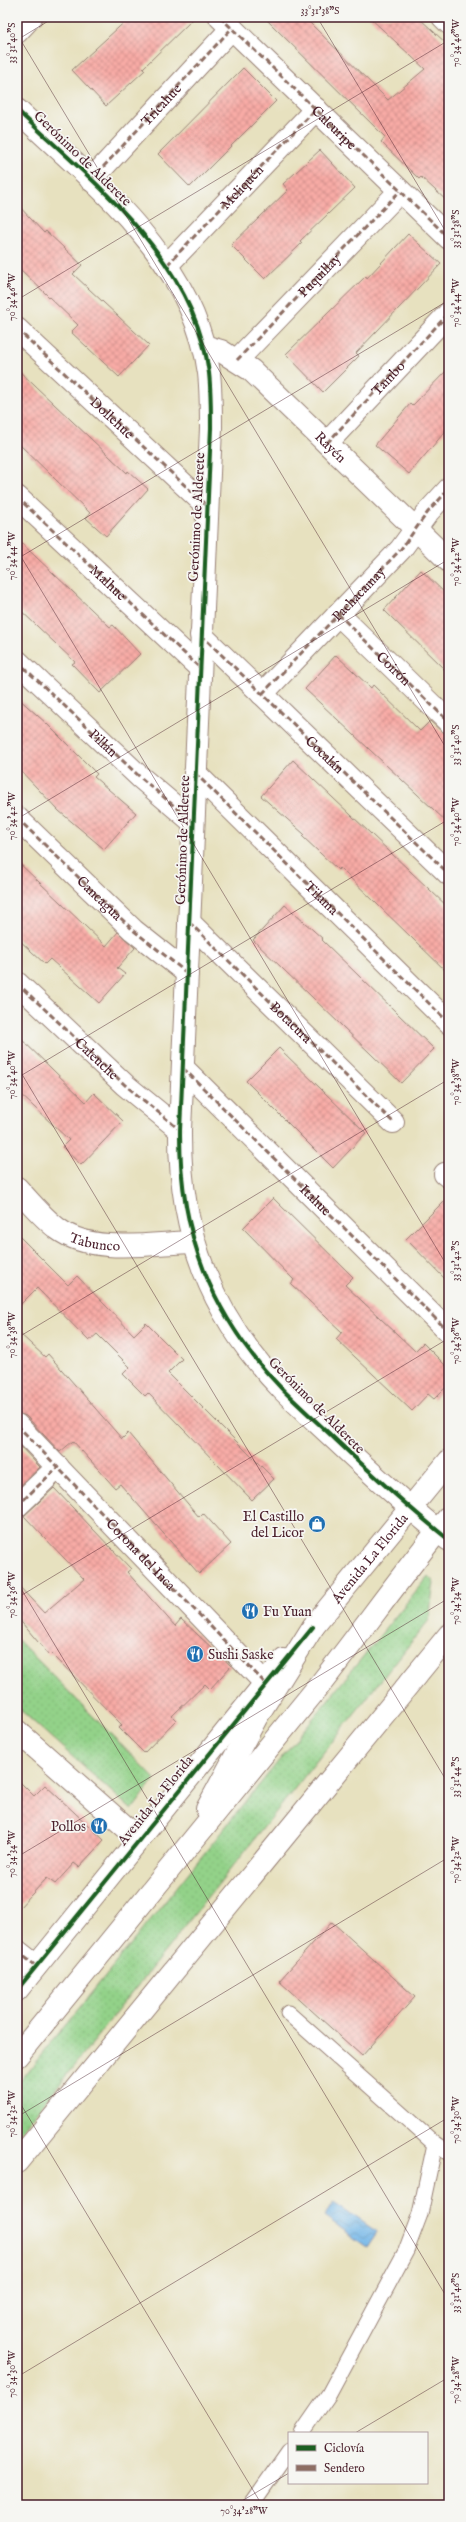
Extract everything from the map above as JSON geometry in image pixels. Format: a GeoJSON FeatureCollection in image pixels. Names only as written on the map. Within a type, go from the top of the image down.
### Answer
{"type":"FeatureCollection","features":[{"type":"Feature","properties":{"kind":"street"},"geometry":{"type":"LineString","coordinates":[[17,32],[31,17]]}},
{"type":"Feature","properties":{"kind":"street"},"geometry":{"type":"LineString","coordinates":[[443,17],[449,23]]}},
{"type":"Feature","properties":{"kind":"street","name":"Calcuripe"},"geometry":{"type":"LineString","coordinates":[[226,23],[449,238]]}},
{"type":"Feature","properties":{"kind":"street","name":"Tricahue"},"geometry":{"type":"LineString","coordinates":[[91,180],[226,23]]}},
{"type":"Feature","properties":{"kind":"street","name":"Meliquén"},"geometry":{"type":"LineString","coordinates":[[167,265],[316,109]]}},
{"type":"Feature","properties":{"kind":"street","name":"Gerónimo de Alderete"},"geometry":{"type":"LineString","coordinates":[[17,110],[138,227],[167,265],[183,293],[204,346],[211,400],[180,1130],[182,1187],[193,1242],[221,1306],[260,1364],[283,1390],[409,1508],[445,1529]]}},
{"type":"Feature","properties":{"kind":"street","name":"Puquillay"},"geometry":{"type":"LineString","coordinates":[[237,360],[400,191]]}},
{"type":"Feature","properties":{"kind":"street","name":"Tambo"},"geometry":{"type":"LineString","coordinates":[[327,444],[449,313]]}},
{"type":"Feature","properties":{"kind":"street","name":"Dollehue"},"geometry":{"type":"LineString","coordinates":[[17,329],[207,506]]}},
{"type":"Feature","properties":{"kind":"street","name":"Rayén"},"geometry":{"type":"LineString","coordinates":[[204,346],[220,351],[237,360],[251,370],[449,561]]}},
{"type":"Feature","properties":{"kind":"street","name":"Pachacamay"},"geometry":{"type":"LineString","coordinates":[[262,694],[401,549],[449,489]]}},
{"type":"Feature","properties":{"kind":"street","name":"Malhue"},"geometry":{"type":"LineString","coordinates":[[17,497],[200,668]]}},
{"type":"Feature","properties":{"kind":"street","name":"Coirón"},"geometry":{"type":"LineString","coordinates":[[338,614],[449,722]]}},
{"type":"Feature","properties":{"kind":"street","name":"Cocalán"},"geometry":{"type":"LineString","coordinates":[[201,635],[449,874]]}},
{"type":"Feature","properties":{"kind":"street","name":"Pillán"},"geometry":{"type":"LineString","coordinates":[[17,661],[140,777],[193,822]]}},
{"type":"Feature","properties":{"kind":"street","name":"Tilama"},"geometry":{"type":"LineString","coordinates":[[196,772],[449,1024]]}},
{"type":"Feature","properties":{"kind":"street","name":"Cancagua"},"geometry":{"type":"LineString","coordinates":[[17,818],[133,930],[187,973]]}},
{"type":"Feature","properties":{"kind":"street","name":"Botacura"},"geometry":{"type":"LineString","coordinates":[[189,922],[393,1122]]}},
{"type":"Feature","properties":{"kind":"street","name":"Caleuche"},"geometry":{"type":"LineString","coordinates":[[17,983],[125,1085],[180,1130]]}},
{"type":"Feature","properties":{"kind":"street","name":"Itahue"},"geometry":{"type":"LineString","coordinates":[[182,1068],[449,1332]]}},
{"type":"Feature","properties":{"kind":"street","name":"Tabunco"},"geometry":{"type":"LineString","coordinates":[[17,1188],[59,1230],[89,1244],[106,1246],[193,1242]]}},
{"type":"Feature","properties":{"kind":"street","name":"Corona del Inca"},"geometry":{"type":"LineString","coordinates":[[17,1425],[265,1682]]}},
{"type":"Feature","properties":{"kind":"street","name":"Avenida La Florida"},"geometry":{"type":"LineString","coordinates":[[17,1990],[265,1682],[313,1627],[449,1461]]}},
{"type":"Feature","properties":{"kind":"street"},"geometry":{"type":"LineString","coordinates":[[17,1506],[58,1467]]}},
{"type":"Feature","properties":{"kind":"street"},"geometry":{"type":"LineString","coordinates":[[17,2056],[182,1856],[445,1529]]}},
{"type":"Feature","properties":{"kind":"street"},"geometry":{"type":"LineString","coordinates":[[182,1856],[256,1718],[313,1627]]}},
{"type":"Feature","properties":{"kind":"street"},"geometry":{"type":"LineString","coordinates":[[17,2162],[449,1635]]}},
{"type":"Feature","properties":{"kind":"street"},"geometry":{"type":"LineString","coordinates":[[17,1731],[138,1838]]}},
{"type":"Feature","properties":{"kind":"street"},"geometry":{"type":"LineString","coordinates":[[17,1951],[36,1966]]}},
{"type":"Feature","properties":{"kind":"lane"},"geometry":{"type":"LineString","coordinates":[[288,2013],[435,2144],[449,2153]]}},
{"type":"Feature","properties":{"kind":"lane"},"geometry":{"type":"LineString","coordinates":[[303,2432],[329,2394],[406,2251],[420,2214],[435,2144]]}},
{"type":"Feature","properties":{"kind":"lane"},"geometry":{"type":"LineString","coordinates":[[252,2505],[288,2452]]}},
{"type":"Feature","properties":{"kind":"green space"},"geometry":{"type":"Polygon","coordinates":[[[428,1576],[434,1582],[429,1620],[17,2137],[17,2085],[428,1576]]]}},
{"type":"Feature","properties":{"kind":"green space"},"geometry":{"type":"Polygon","coordinates":[[[17,1639],[155,1779],[132,1810],[17,1707],[17,1639]]]}},
{"type":"Feature","properties":{"kind":"water"},"geometry":{"type":"Polygon","coordinates":[[[334,2202],[377,2232],[367,2247],[324,2217],[334,2202]]]}},
{"type":"Feature","properties":{"kind":"building"},"geometry":{"type":"Polygon","coordinates":[[[130,17],[195,17],[143,68],[145,70],[106,106],[72,70],[130,17]]]}},
{"type":"Feature","properties":{"kind":"building"},"geometry":{"type":"Polygon","coordinates":[[[264,17],[304,17],[388,100],[425,69],[369,17],[418,17],[449,46],[449,203],[421,177],[419,179],[381,142],[385,137],[264,17]]]}},
{"type":"Feature","properties":{"kind":"building"},"geometry":{"type":"Polygon","coordinates":[[[243,68],[276,101],[190,187],[158,154],[243,68]]]}},
{"type":"Feature","properties":{"kind":"building"},"geometry":{"type":"Polygon","coordinates":[[[320,150],[355,188],[300,241],[302,243],[265,279],[231,245],[288,190],[283,184],[320,150]]]}},
{"type":"Feature","properties":{"kind":"building"},"geometry":{"type":"Polygon","coordinates":[[[17,204],[44,233],[46,231],[82,265],[73,274],[149,345],[119,377],[71,332],[78,325],[17,266],[17,204]]]}},
{"type":"Feature","properties":{"kind":"building"},"geometry":{"type":"Polygon","coordinates":[[[408,234],[441,264],[356,353],[359,356],[323,392],[286,354],[366,276],[367,278],[408,234]]]}},
{"type":"Feature","properties":{"kind":"building"},"geometry":{"type":"Polygon","coordinates":[[[449,368],[449,427],[409,474],[375,445],[410,404],[412,406],[449,368]]]}},
{"type":"Feature","properties":{"kind":"building"},"geometry":{"type":"Polygon","coordinates":[[[17,369],[127,473],[128,471],[148,489],[106,536],[86,518],[90,513],[17,442],[17,369]]]}},
{"type":"Feature","properties":{"kind":"building"},"geometry":{"type":"Polygon","coordinates":[[[17,539],[110,627],[113,625],[140,654],[100,693],[72,664],[75,662],[17,607],[17,539]]]}},
{"type":"Feature","properties":{"kind":"building"},"geometry":{"type":"Polygon","coordinates":[[[421,570],[449,597],[449,674],[384,610],[421,570]]]}},
{"type":"Feature","properties":{"kind":"building"},"geometry":{"type":"Polygon","coordinates":[[[336,655],[371,688],[373,685],[420,731],[430,721],[441,731],[449,734],[449,824],[305,689],[336,655]]]}},
{"type":"Feature","properties":{"kind":"building"},"geometry":{"type":"Polygon","coordinates":[[[17,697],[47,724],[97,774],[94,777],[136,813],[104,849],[59,811],[17,767],[17,697]]]}},
{"type":"Feature","properties":{"kind":"building"},"geometry":{"type":"Polygon","coordinates":[[[293,760],[449,908],[449,974],[340,868],[338,870],[302,836],[304,834],[261,796],[293,760]]]}},
{"type":"Feature","properties":{"kind":"building"},"geometry":{"type":"Polygon","coordinates":[[[17,861],[106,946],[118,932],[135,948],[117,968],[125,974],[99,1003],[50,959],[45,964],[17,938],[17,861]]]}},
{"type":"Feature","properties":{"kind":"building"},"geometry":{"type":"Polygon","coordinates":[[[285,905],[323,939],[322,940],[434,1049],[401,1083],[253,940],[285,905]]]}},
{"type":"Feature","properties":{"kind":"building"},"geometry":{"type":"Polygon","coordinates":[[[17,1035],[86,1102],[94,1093],[123,1121],[81,1165],[62,1147],[69,1140],[17,1091],[17,1035]]]}},
{"type":"Feature","properties":{"kind":"building"},"geometry":{"type":"Polygon","coordinates":[[[279,1048],[366,1133],[333,1168],[246,1081],[279,1048]]]}},
{"type":"Feature","properties":{"kind":"building"},"geometry":{"type":"Polygon","coordinates":[[[449,1196],[449,1283],[406,1239],[449,1196]]]}},
{"type":"Feature","properties":{"kind":"building"},"geometry":{"type":"Polygon","coordinates":[[[273,1198],[353,1277],[345,1285],[415,1351],[423,1343],[449,1369],[449,1384],[434,1399],[428,1394],[412,1411],[336,1339],[342,1332],[291,1284],[294,1280],[243,1228],[273,1198]]]}},
{"type":"Feature","properties":{"kind":"building"},"geometry":{"type":"Polygon","coordinates":[[[17,1234],[68,1285],[77,1276],[134,1335],[146,1323],[182,1359],[168,1373],[274,1479],[252,1500],[148,1393],[145,1396],[123,1374],[130,1367],[97,1334],[89,1341],[37,1288],[17,1308],[17,1234]]]}},
{"type":"Feature","properties":{"kind":"building"},"geometry":{"type":"Polygon","coordinates":[[[17,1331],[45,1357],[48,1354],[122,1439],[128,1433],[199,1517],[203,1513],[231,1544],[199,1574],[120,1484],[115,1488],[73,1441],[60,1452],[26,1416],[17,1413],[17,1331]]]}},
{"type":"Feature","properties":{"kind":"building"},"geometry":{"type":"Polygon","coordinates":[[[17,1443],[40,1467],[17,1489],[17,1443]]]}},
{"type":"Feature","properties":{"kind":"building"},"geometry":{"type":"Polygon","coordinates":[[[54,1488],[131,1569],[127,1572],[175,1626],[181,1619],[231,1666],[210,1689],[205,1684],[172,1716],[176,1720],[144,1753],[119,1728],[122,1725],[51,1653],[49,1655],[17,1617],[17,1584],[44,1613],[84,1579],[24,1516],[54,1488]]]}},
{"type":"Feature","properties":{"kind":"building"},"geometry":{"type":"Polygon","coordinates":[[[17,1779],[34,1796],[45,1785],[104,1840],[79,1867],[74,1863],[55,1884],[47,1878],[17,1910],[17,1779]]]}},
{"type":"Feature","properties":{"kind":"building"},"geometry":{"type":"Polygon","coordinates":[[[332,1922],[415,1997],[362,2056],[279,1981],[332,1922]]]}},
{"type":"Feature","properties":{"kind":"marked path"},"geometry":{"type":"LineString","coordinates":[[220,17],[449,238]]}},
{"type":"Feature","properties":{"kind":"marked path"},"geometry":{"type":"LineString","coordinates":[[443,17],[449,23]]}},
{"type":"Feature","properties":{"kind":"marked path"},"geometry":{"type":"LineString","coordinates":[[91,180],[232,28]]}},
{"type":"Feature","properties":{"kind":"marked path"},"geometry":{"type":"LineString","coordinates":[[167,265],[316,109]]}},
{"type":"Feature","properties":{"kind":"marked path"},"geometry":{"type":"LineString","coordinates":[[237,360],[400,191]]}},
{"type":"Feature","properties":{"kind":"marked path"},"geometry":{"type":"LineString","coordinates":[[327,443],[449,313]]}},
{"type":"Feature","properties":{"kind":"marked path"},"geometry":{"type":"LineString","coordinates":[[17,329],[207,506]]}},
{"type":"Feature","properties":{"kind":"marked path"},"geometry":{"type":"LineString","coordinates":[[262,694],[401,549],[428,512],[449,489]]}},
{"type":"Feature","properties":{"kind":"marked path"},"geometry":{"type":"LineString","coordinates":[[17,497],[200,668]]}},
{"type":"Feature","properties":{"kind":"marked path"},"geometry":{"type":"LineString","coordinates":[[338,614],[449,722]]}},
{"type":"Feature","properties":{"kind":"marked path"},"geometry":{"type":"LineString","coordinates":[[201,635],[449,874]]}},
{"type":"Feature","properties":{"kind":"marked path"},"geometry":{"type":"LineString","coordinates":[[17,661],[140,777],[193,822]]}},
{"type":"Feature","properties":{"kind":"marked path"},"geometry":{"type":"LineString","coordinates":[[195,773],[449,1023]]}},
{"type":"Feature","properties":{"kind":"marked path"},"geometry":{"type":"LineString","coordinates":[[17,818],[133,930],[187,973]]}},
{"type":"Feature","properties":{"kind":"marked path"},"geometry":{"type":"LineString","coordinates":[[189,922],[393,1122]]}},
{"type":"Feature","properties":{"kind":"marked path"},"geometry":{"type":"LineString","coordinates":[[17,983],[125,1085],[180,1130]]}},
{"type":"Feature","properties":{"kind":"marked path"},"geometry":{"type":"LineString","coordinates":[[183,1068],[449,1332]]}},
{"type":"Feature","properties":{"kind":"marked path"},"geometry":{"type":"LineString","coordinates":[[445,1174],[449,1177]]}},
{"type":"Feature","properties":{"kind":"marked path"},"geometry":{"type":"LineString","coordinates":[[17,1425],[265,1683]]}},
{"type":"Feature","properties":{"kind":"marked path"},"geometry":{"type":"LineString","coordinates":[[17,1506],[58,1467]]}},
{"type":"Feature","properties":{"kind":"marked path"},"geometry":{"type":"LineString","coordinates":[[17,1951],[36,1966]]}},
{"type":"Feature","properties":{"kind":"cycle path"},"geometry":{"type":"LineString","coordinates":[[17,110],[108,196],[137,226],[162,259],[184,294],[200,332],[209,373],[211,394],[211,428],[180,1130],[181,1168],[193,1238],[204,1271],[219,1302],[236,1333],[258,1362],[302,1409],[377,1479],[449,1540]]}},
{"type":"Feature","properties":{"kind":"cycle path"},"geometry":{"type":"LineString","coordinates":[[17,1990],[313,1627]]}},
{"type":"Feature","properties":{"kind":"place","name":"El Castillo del Licor"},"geometry":{"type":"Point","coordinates":[317,1524]}},
{"type":"Feature","properties":{"kind":"place","name":"Fu Yuan"},"geometry":{"type":"Point","coordinates":[250,1611]}},
{"type":"Feature","properties":{"kind":"place","name":"Sushi Saske"},"geometry":{"type":"Point","coordinates":[195,1654]}},
{"type":"Feature","properties":{"kind":"place","name":"Pollos"},"geometry":{"type":"Point","coordinates":[99,1826]}}]}
